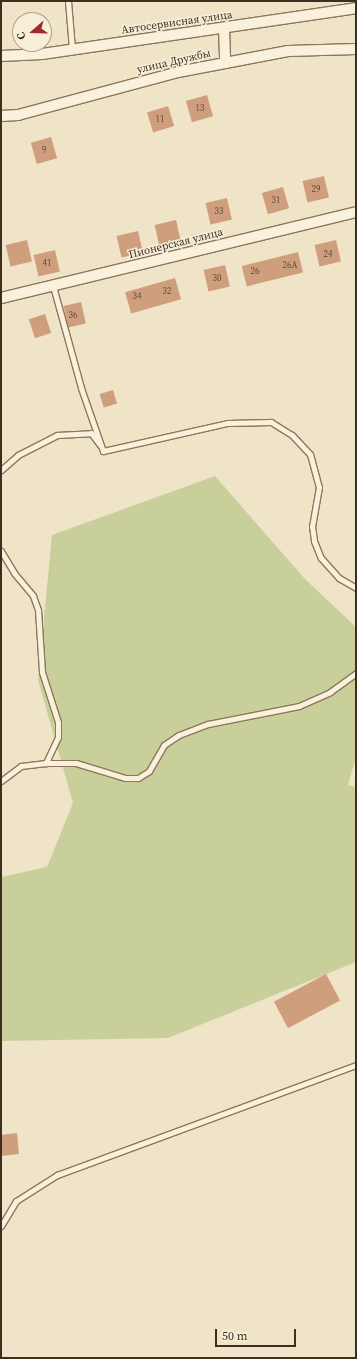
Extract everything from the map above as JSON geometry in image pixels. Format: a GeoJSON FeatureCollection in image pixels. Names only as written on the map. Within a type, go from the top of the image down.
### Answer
{"type":"FeatureCollection","features":[{"type":"Feature","properties":{"kind":"street","name":"Автосервисная улица"},"geometry":{"type":"LineString","coordinates":[[1,56],[72,50],[356,8]]}},
{"type":"Feature","properties":{"kind":"street"},"geometry":{"type":"LineString","coordinates":[[224,28],[225,63]]}},
{"type":"Feature","properties":{"kind":"street","name":"улица Дружбы"},"geometry":{"type":"LineString","coordinates":[[1,116],[18,115],[178,72],[288,51],[356,49]]}},
{"type":"Feature","properties":{"kind":"street","name":"Пионерская улица"},"geometry":{"type":"LineString","coordinates":[[1,298],[356,212]]}},
{"type":"Feature","properties":{"kind":"lane"},"geometry":{"type":"LineString","coordinates":[[68,1],[72,50]]}},
{"type":"Feature","properties":{"kind":"lane"},"geometry":{"type":"LineString","coordinates":[[53,286],[74,365],[104,451]]}},
{"type":"Feature","properties":{"kind":"lane"},"geometry":{"type":"LineString","coordinates":[[104,451],[227,423],[271,422],[292,435],[310,454],[319,487],[312,526],[314,541],[321,558],[339,578],[356,588]]}},
{"type":"Feature","properties":{"kind":"lane"},"geometry":{"type":"LineString","coordinates":[[1,470],[39,442],[73,431],[91,433],[104,451]]}},
{"type":"Feature","properties":{"kind":"lane"},"geometry":{"type":"LineString","coordinates":[[1,551],[14,573],[33,596],[38,610],[42,672],[58,722],[58,738],[46,762]]}},
{"type":"Feature","properties":{"kind":"lane"},"geometry":{"type":"LineString","coordinates":[[1,781],[21,766],[46,762],[76,763],[126,778],[138,778],[149,772],[164,745],[179,735],[208,724],[299,706],[330,692],[356,673]]}},
{"type":"Feature","properties":{"kind":"lane"},"geometry":{"type":"LineString","coordinates":[[1,1226],[16,1201],[57,1175],[356,1064]]}},
{"type":"Feature","properties":{"kind":"green space"},"geometry":{"type":"Polygon","coordinates":[[[215,476],[305,579],[356,627],[356,757],[348,785],[356,787],[356,962],[168,1038],[1,1041],[1,877],[47,867],[73,803],[38,680],[52,535],[215,476]]]}},
{"type":"Feature","properties":{"kind":"building"},"geometry":{"type":"Polygon","coordinates":[[[207,95],[213,116],[192,122],[186,101],[207,95]]]}},
{"type":"Feature","properties":{"kind":"building"},"geometry":{"type":"Polygon","coordinates":[[[168,106],[174,126],[153,133],[147,112],[168,106]]]}},
{"type":"Feature","properties":{"kind":"building"},"geometry":{"type":"Polygon","coordinates":[[[51,137],[57,158],[37,164],[31,143],[51,137]]]}},
{"type":"Feature","properties":{"kind":"building"},"geometry":{"type":"Polygon","coordinates":[[[324,176],[329,197],[308,202],[303,181],[324,176]]]}},
{"type":"Feature","properties":{"kind":"building"},"geometry":{"type":"Polygon","coordinates":[[[283,187],[289,208],[268,214],[262,193],[283,187]]]}},
{"type":"Feature","properties":{"kind":"building"},"geometry":{"type":"Polygon","coordinates":[[[227,198],[232,219],[211,224],[206,203],[227,198]]]}},
{"type":"Feature","properties":{"kind":"building"},"geometry":{"type":"Polygon","coordinates":[[[176,220],[181,241],[160,246],[155,225],[176,220]]]}},
{"type":"Feature","properties":{"kind":"building"},"geometry":{"type":"Polygon","coordinates":[[[138,231],[143,252],[122,257],[117,236],[138,231]]]}},
{"type":"Feature","properties":{"kind":"building"},"geometry":{"type":"Polygon","coordinates":[[[27,240],[32,261],[11,266],[6,245],[27,240]]]}},
{"type":"Feature","properties":{"kind":"building"},"geometry":{"type":"Polygon","coordinates":[[[336,240],[341,261],[320,266],[315,245],[336,240]]]}},
{"type":"Feature","properties":{"kind":"building"},"geometry":{"type":"Polygon","coordinates":[[[55,250],[60,271],[39,276],[34,255],[55,250]]]}},
{"type":"Feature","properties":{"kind":"building"},"geometry":{"type":"Polygon","coordinates":[[[298,252],[303,272],[247,286],[242,266],[298,252]]]}},
{"type":"Feature","properties":{"kind":"building"},"geometry":{"type":"Polygon","coordinates":[[[225,265],[230,286],[209,291],[204,270],[225,265]]]}},
{"type":"Feature","properties":{"kind":"building"},"geometry":{"type":"Polygon","coordinates":[[[175,278],[181,299],[131,313],[125,292],[175,278]]]}},
{"type":"Feature","properties":{"kind":"building"},"geometry":{"type":"Polygon","coordinates":[[[81,302],[86,323],[68,327],[63,306],[81,302]]]}},
{"type":"Feature","properties":{"kind":"building"},"geometry":{"type":"Polygon","coordinates":[[[45,314],[51,333],[35,338],[29,319],[45,314]]]}},
{"type":"Feature","properties":{"kind":"building"},"geometry":{"type":"Polygon","coordinates":[[[113,390],[117,403],[104,407],[100,394],[113,390]]]}},
{"type":"Feature","properties":{"kind":"building"},"geometry":{"type":"Polygon","coordinates":[[[326,974],[340,1000],[288,1028],[274,1002],[326,974]]]}},
{"type":"Feature","properties":{"kind":"building"},"geometry":{"type":"Polygon","coordinates":[[[17,1133],[19,1154],[1,1156],[1,1135],[17,1133]]]}}]}
